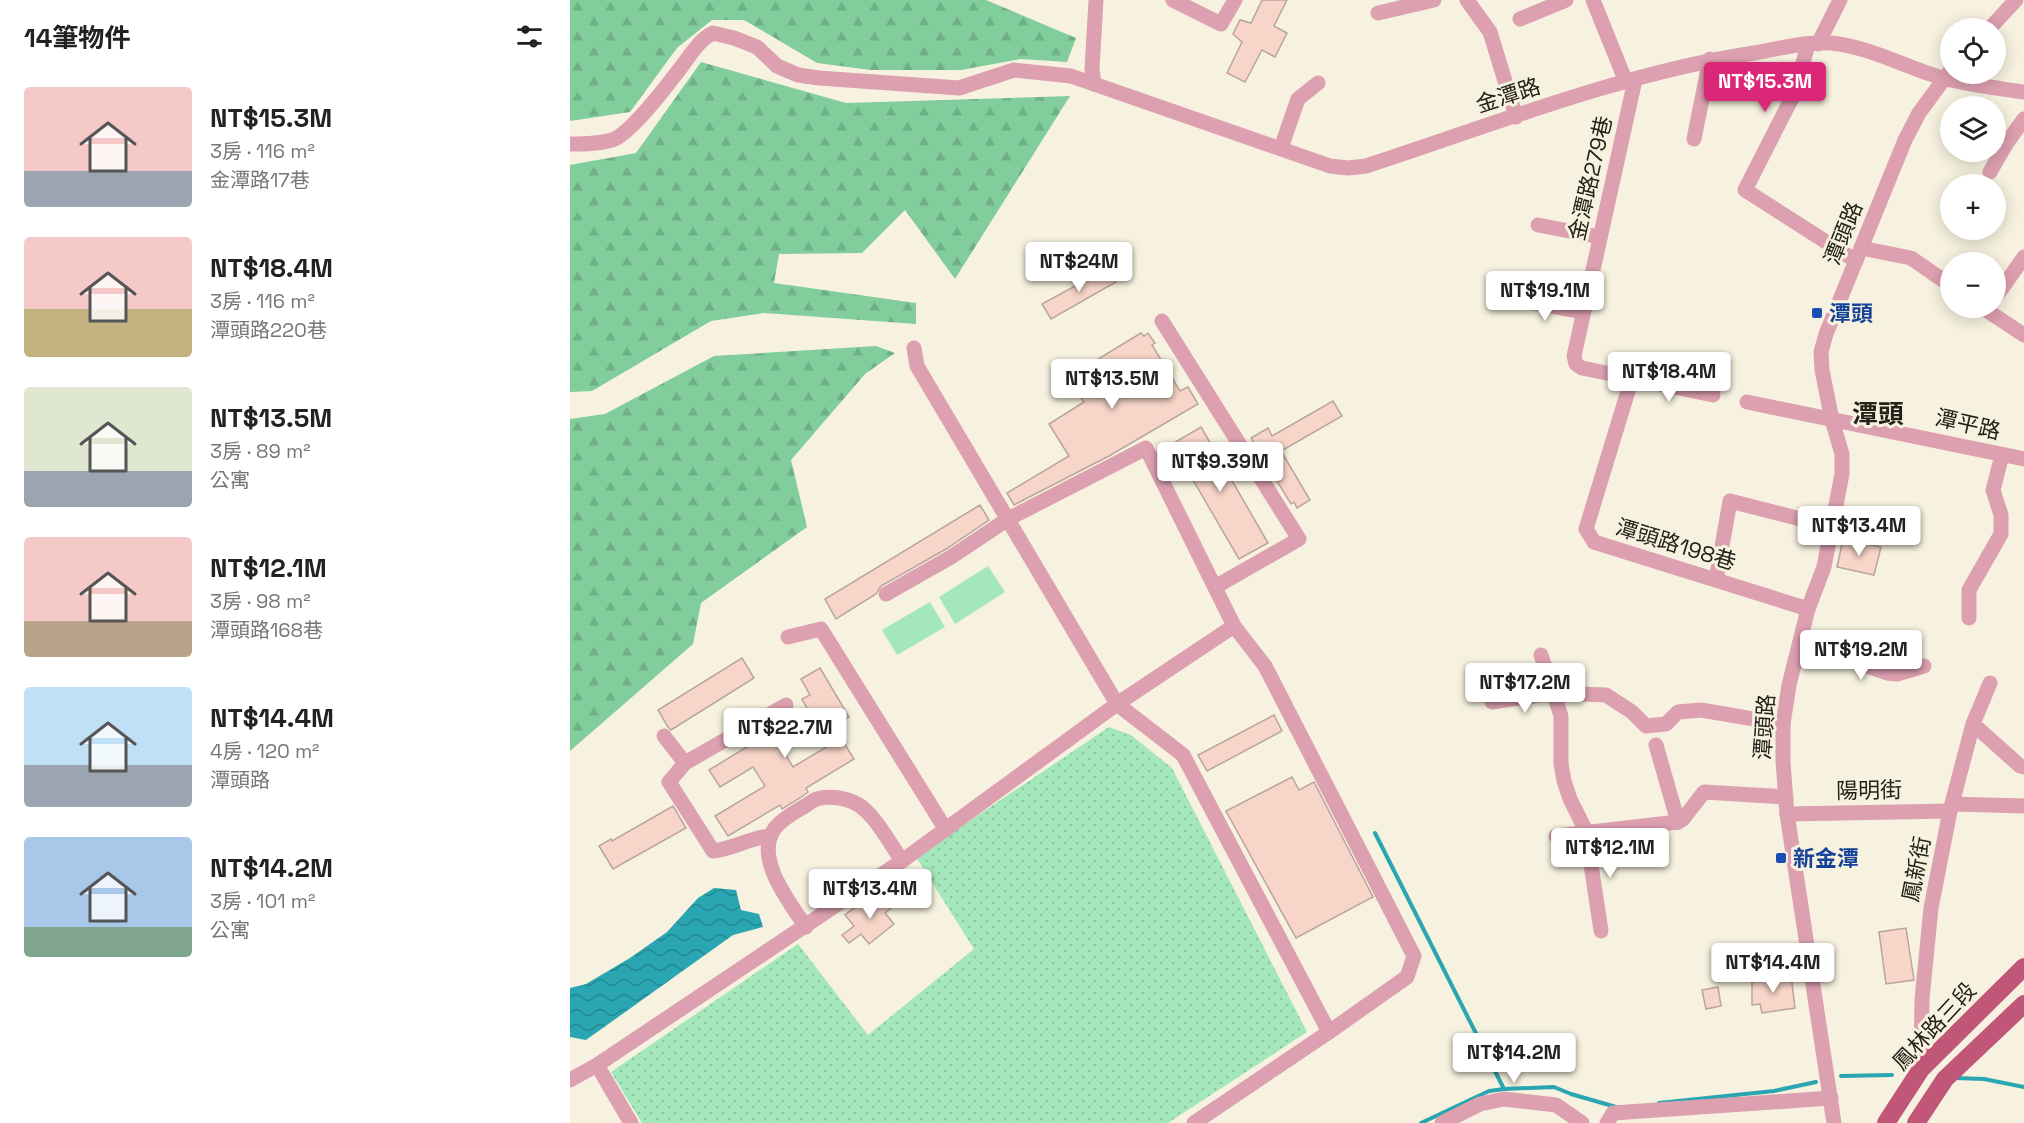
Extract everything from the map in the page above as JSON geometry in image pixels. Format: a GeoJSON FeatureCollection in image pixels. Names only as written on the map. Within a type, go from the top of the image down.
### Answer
{"type":"FeatureCollection","features":[{"type":"Feature","properties":{"kind":"main road","name":"鳳林路三段"},"geometry":{"type":"LineString","coordinates":[[1887,1123],[1921,1069],[2024,968]]}},
{"type":"Feature","properties":{"kind":"main road","name":"鳳林路三段"},"geometry":{"type":"LineString","coordinates":[[1916,1123],[1945,1079],[2024,1004]]}},
{"type":"Feature","properties":{"kind":"street"},"geometry":{"type":"LineString","coordinates":[[1094,84],[1092,69],[1096,0]]}},
{"type":"Feature","properties":{"kind":"street"},"geometry":{"type":"LineString","coordinates":[[1173,0],[1221,24],[1235,0]]}},
{"type":"Feature","properties":{"kind":"street"},"geometry":{"type":"LineString","coordinates":[[1378,13],[1434,0]]}},
{"type":"Feature","properties":{"kind":"street"},"geometry":{"type":"LineString","coordinates":[[1467,0],[1490,32],[1516,117]]}},
{"type":"Feature","properties":{"kind":"street"},"geometry":{"type":"LineString","coordinates":[[1520,19],[1566,0]]}},
{"type":"Feature","properties":{"kind":"street"},"geometry":{"type":"LineString","coordinates":[[1593,0],[1630,81]]}},
{"type":"Feature","properties":{"kind":"street"},"geometry":{"type":"LineString","coordinates":[[1840,0],[1813,44],[1796,90],[1745,190],[1859,254],[1911,258],[1940,278]]}},
{"type":"Feature","properties":{"kind":"street"},"geometry":{"type":"LineString","coordinates":[[1999,18],[2016,0]]}},
{"type":"Feature","properties":{"kind":"street","name":"金潭路"},"geometry":{"type":"LineString","coordinates":[[570,144],[586,144],[614,139],[625,131],[674,76],[703,38],[713,33],[757,46],[777,66],[798,75],[959,88],[1014,70],[1071,76],[1330,166],[1348,168],[1366,166],[1630,81],[1710,60],[1830,43],[1940,73]]}},
{"type":"Feature","properties":{"kind":"street"},"geometry":{"type":"LineString","coordinates":[[1694,139],[1710,60]]}},
{"type":"Feature","properties":{"kind":"street","name":"金潭路279巷"},"geometry":{"type":"LineString","coordinates":[[1630,81],[1574,356],[1576,364],[1582,368],[1632,378]]}},
{"type":"Feature","properties":{"kind":"street"},"geometry":{"type":"LineString","coordinates":[[1281,148],[1298,99],[1318,83]]}},
{"type":"Feature","properties":{"kind":"street","name":"潭頭路"},"geometry":{"type":"LineString","coordinates":[[1834,1123],[1787,814],[1783,762],[1783,724],[1808,609],[1824,567],[1842,474],[1842,454],[1832,420],[1822,370],[1821,352],[1826,334],[1905,140],[1919,113],[1940,84]]}},
{"type":"Feature","properties":{"kind":"street","name":"金潭路"},"geometry":{"type":"LineString","coordinates":[[1988,84],[2024,92]]}},
{"type":"Feature","properties":{"kind":"street"},"geometry":{"type":"LineString","coordinates":[[1990,172],[2024,119]]}},
{"type":"Feature","properties":{"kind":"street"},"geometry":{"type":"LineString","coordinates":[[1538,225],[1600,237]]}},
{"type":"Feature","properties":{"kind":"street"},"geometry":{"type":"LineString","coordinates":[[2006,282],[2024,257]]}},
{"type":"Feature","properties":{"kind":"street"},"geometry":{"type":"LineString","coordinates":[[1513,299],[1583,312]]}},
{"type":"Feature","properties":{"kind":"street"},"geometry":{"type":"LineString","coordinates":[[2003,318],[2024,335]]}},
{"type":"Feature","properties":{"kind":"street"},"geometry":{"type":"LineString","coordinates":[[1162,321],[1299,539],[1215,587]]}},
{"type":"Feature","properties":{"kind":"street"},"geometry":{"type":"LineString","coordinates":[[915,348],[916,366],[1118,704],[1183,755],[1329,1032]]}},
{"type":"Feature","properties":{"kind":"street"},"geometry":{"type":"LineString","coordinates":[[1632,378],[1713,395]]}},
{"type":"Feature","properties":{"kind":"street","name":"潭頭路198巷"},"geometry":{"type":"LineString","coordinates":[[1632,378],[1586,529],[1594,542],[1808,609]]}},
{"type":"Feature","properties":{"kind":"street","name":"潭平路"},"geometry":{"type":"LineString","coordinates":[[1747,402],[2024,459]]}},
{"type":"Feature","properties":{"kind":"street"},"geometry":{"type":"LineString","coordinates":[[886,594],[951,557],[1008,519],[1146,448],[1234,626],[1265,666],[1414,956],[1407,977],[1194,1123]]}},
{"type":"Feature","properties":{"kind":"street"},"geometry":{"type":"LineString","coordinates":[[1969,618],[1969,590],[2001,534],[2001,515],[1993,490],[2002,455]]}},
{"type":"Feature","properties":{"kind":"street"},"geometry":{"type":"LineString","coordinates":[[1716,580],[1730,501],[1832,527]]}},
{"type":"Feature","properties":{"kind":"street"},"geometry":{"type":"LineString","coordinates":[[570,1080],[597,1065],[806,927],[946,830],[1118,704],[1234,626]]}},
{"type":"Feature","properties":{"kind":"street"},"geometry":{"type":"LineString","coordinates":[[788,637],[821,629],[946,830]]}},
{"type":"Feature","properties":{"kind":"street"},"geometry":{"type":"LineString","coordinates":[[1800,643],[1887,673],[1897,674],[1924,666]]}},
{"type":"Feature","properties":{"kind":"street"},"geometry":{"type":"LineString","coordinates":[[1541,655],[1561,716],[1564,781],[1586,831],[1601,931]]}},
{"type":"Feature","properties":{"kind":"street","name":"鳳新街"},"geometry":{"type":"LineString","coordinates":[[1921,1069],[1922,999],[1931,908],[1951,807],[1973,724],[1990,683]]}},
{"type":"Feature","properties":{"kind":"street"},"geometry":{"type":"LineString","coordinates":[[1492,702],[1553,693],[1606,695],[1632,712],[1646,726],[1666,724],[1678,712],[1701,710],[1783,724]]}},
{"type":"Feature","properties":{"kind":"street"},"geometry":{"type":"LineString","coordinates":[[771,836],[760,836],[728,850],[713,851],[669,782],[685,763],[786,705]]}},
{"type":"Feature","properties":{"kind":"street"},"geometry":{"type":"LineString","coordinates":[[1973,724],[2020,766],[2024,767]]}},
{"type":"Feature","properties":{"kind":"street"},"geometry":{"type":"LineString","coordinates":[[664,736],[685,763]]}},
{"type":"Feature","properties":{"kind":"street"},"geometry":{"type":"LineString","coordinates":[[1656,745],[1678,822]]}},
{"type":"Feature","properties":{"kind":"street"},"geometry":{"type":"LineString","coordinates":[[1557,836],[1678,822],[1683,819],[1704,792],[1786,796]]}},
{"type":"Feature","properties":{"kind":"street"},"geometry":{"type":"LineString","coordinates":[[806,927],[783,892],[770,861],[771,836],[776,827],[786,818],[817,799],[838,798],[859,804],[869,813],[902,861]]}},
{"type":"Feature","properties":{"kind":"street","name":"陽明街"},"geometry":{"type":"LineString","coordinates":[[1787,814],[2024,806]]}},
{"type":"Feature","properties":{"kind":"street"},"geometry":{"type":"LineString","coordinates":[[597,1065],[631,1123]]}},
{"type":"Feature","properties":{"kind":"street"},"geometry":{"type":"LineString","coordinates":[[1607,1123],[1614,1113],[1831,1098]]}},
{"type":"Feature","properties":{"kind":"street"},"geometry":{"type":"LineString","coordinates":[[1442,1123],[1480,1104],[1504,1099],[1556,1105],[1582,1123]]}},
{"type":"Feature","properties":{"kind":"green space"},"geometry":{"type":"Polygon","coordinates":[[[570,0],[986,0],[1076,38],[1067,62],[1021,59],[961,70],[871,70],[817,63],[744,20],[712,20],[677,48],[630,112],[570,121],[570,0]]]}},
{"type":"Feature","properties":{"kind":"green space"},"geometry":{"type":"Polygon","coordinates":[[[701,62],[846,103],[1070,96],[955,279],[905,210],[862,253],[779,254],[774,283],[916,303],[916,324],[764,313],[711,321],[592,391],[570,392],[570,165],[636,153],[701,62]]]}},
{"type":"Feature","properties":{"kind":"green space"},"geometry":{"type":"Polygon","coordinates":[[[876,346],[895,353],[865,374],[791,460],[807,527],[701,603],[693,644],[570,751],[570,419],[605,414],[714,356],[876,346]]]}},
{"type":"Feature","properties":{"kind":"green space"},"geometry":{"type":"Polygon","coordinates":[[[988,566],[1005,592],[955,624],[939,597],[988,566]]]}},
{"type":"Feature","properties":{"kind":"green space"},"geometry":{"type":"Polygon","coordinates":[[[930,602],[945,627],[897,655],[882,630],[930,602]]]}},
{"type":"Feature","properties":{"kind":"green space"},"geometry":{"type":"Polygon","coordinates":[[[1109,727],[1131,735],[1172,768],[1307,1032],[1168,1123],[642,1123],[611,1072],[798,944],[868,1035],[974,949],[916,857],[1109,727]]]}},
{"type":"Feature","properties":{"kind":"water"},"geometry":{"type":"Polygon","coordinates":[[[714,888],[736,890],[741,910],[759,914],[763,927],[733,935],[586,1040],[570,1037],[570,988],[586,984],[630,958],[667,932],[698,898],[714,888]]]}},
{"type":"Feature","properties":{"kind":"building"},"geometry":{"type":"Polygon","coordinates":[[[1262,0],[1287,0],[1274,26],[1287,33],[1275,57],[1262,50],[1245,82],[1227,73],[1242,42],[1233,34],[1240,20],[1251,23],[1262,0]]]}},
{"type":"Feature","properties":{"kind":"building"},"geometry":{"type":"Polygon","coordinates":[[[1108,268],[1116,282],[1051,319],[1042,304],[1108,268]]]}},
{"type":"Feature","properties":{"kind":"building"},"geometry":{"type":"Polygon","coordinates":[[[1141,333],[1144,336],[1148,333],[1155,343],[1152,345],[1180,391],[1188,387],[1198,404],[1109,456],[1014,505],[1007,493],[1069,456],[1049,424],[1084,402],[1067,378],[1141,333]]]}},
{"type":"Feature","properties":{"kind":"building"},"geometry":{"type":"Polygon","coordinates":[[[1333,401],[1342,416],[1281,451],[1310,500],[1297,508],[1294,502],[1291,504],[1251,438],[1268,428],[1272,436],[1333,401]]]}},
{"type":"Feature","properties":{"kind":"building"},"geometry":{"type":"Polygon","coordinates":[[[1201,427],[1268,543],[1239,559],[1172,444],[1201,427]]]}},
{"type":"Feature","properties":{"kind":"building"},"geometry":{"type":"Polygon","coordinates":[[[980,505],[989,520],[946,549],[881,586],[876,594],[836,619],[825,599],[980,505]]]}},
{"type":"Feature","properties":{"kind":"building"},"geometry":{"type":"Polygon","coordinates":[[[1843,539],[1881,547],[1874,575],[1837,567],[1843,539]]]}},
{"type":"Feature","properties":{"kind":"building"},"geometry":{"type":"Polygon","coordinates":[[[742,658],[754,678],[671,730],[668,727],[658,710],[742,658]]]}},
{"type":"Feature","properties":{"kind":"building"},"geometry":{"type":"Polygon","coordinates":[[[820,668],[849,717],[831,727],[828,721],[782,749],[793,767],[841,738],[854,759],[806,788],[808,792],[782,809],[780,805],[728,836],[715,816],[765,786],[753,767],[720,787],[709,770],[808,710],[802,699],[810,695],[801,679],[820,668]]]}},
{"type":"Feature","properties":{"kind":"building"},"geometry":{"type":"Polygon","coordinates":[[[1274,715],[1282,731],[1207,771],[1198,755],[1274,715]]]}},
{"type":"Feature","properties":{"kind":"building"},"geometry":{"type":"Polygon","coordinates":[[[1292,777],[1299,790],[1314,782],[1373,897],[1296,938],[1226,811],[1292,777]]]}},
{"type":"Feature","properties":{"kind":"building"},"geometry":{"type":"Polygon","coordinates":[[[673,806],[686,828],[613,869],[599,846],[673,806]]]}},
{"type":"Feature","properties":{"kind":"building"},"geometry":{"type":"Polygon","coordinates":[[[889,895],[896,904],[885,913],[894,924],[869,944],[861,934],[849,943],[842,935],[854,926],[845,915],[870,896],[877,905],[889,895]]]}},
{"type":"Feature","properties":{"kind":"building"},"geometry":{"type":"Polygon","coordinates":[[[1906,928],[1914,980],[1886,984],[1879,932],[1906,928]]]}},
{"type":"Feature","properties":{"kind":"building"},"geometry":{"type":"Polygon","coordinates":[[[1791,975],[1795,1008],[1762,1013],[1760,1004],[1752,1005],[1752,980],[1791,975]]]}},
{"type":"Feature","properties":{"kind":"building"},"geometry":{"type":"Polygon","coordinates":[[[1718,987],[1721,1006],[1706,1009],[1702,990],[1718,987]]]}},
{"type":"Feature","properties":{"kind":"waterway"},"geometry":{"type":"LineString","coordinates":[[1375,833],[1504,1089]]}},
{"type":"Feature","properties":{"kind":"waterway"},"geometry":{"type":"LineString","coordinates":[[1841,1076],[1892,1075]]}},
{"type":"Feature","properties":{"kind":"waterway"},"geometry":{"type":"LineString","coordinates":[[1955,1078],[1984,1079],[2024,1087]]}},
{"type":"Feature","properties":{"kind":"waterway"},"geometry":{"type":"LineString","coordinates":[[1659,1103],[1774,1091],[1816,1082]]}},
{"type":"Feature","properties":{"kind":"waterway"},"geometry":{"type":"LineString","coordinates":[[1421,1123],[1489,1091],[1504,1089],[1554,1087],[1616,1107]]}},
{"type":"Feature","properties":{"kind":"place","name":"潭頭"},"geometry":{"type":"Point","coordinates":[1817,313]}},
{"type":"Feature","properties":{"kind":"place","name":"新金潭"},"geometry":{"type":"Point","coordinates":[1781,858]}},
{"type":"Feature","properties":{"kind":"district","name":"潭頭"},"geometry":{"type":"Point","coordinates":[1878,414]}}]}
